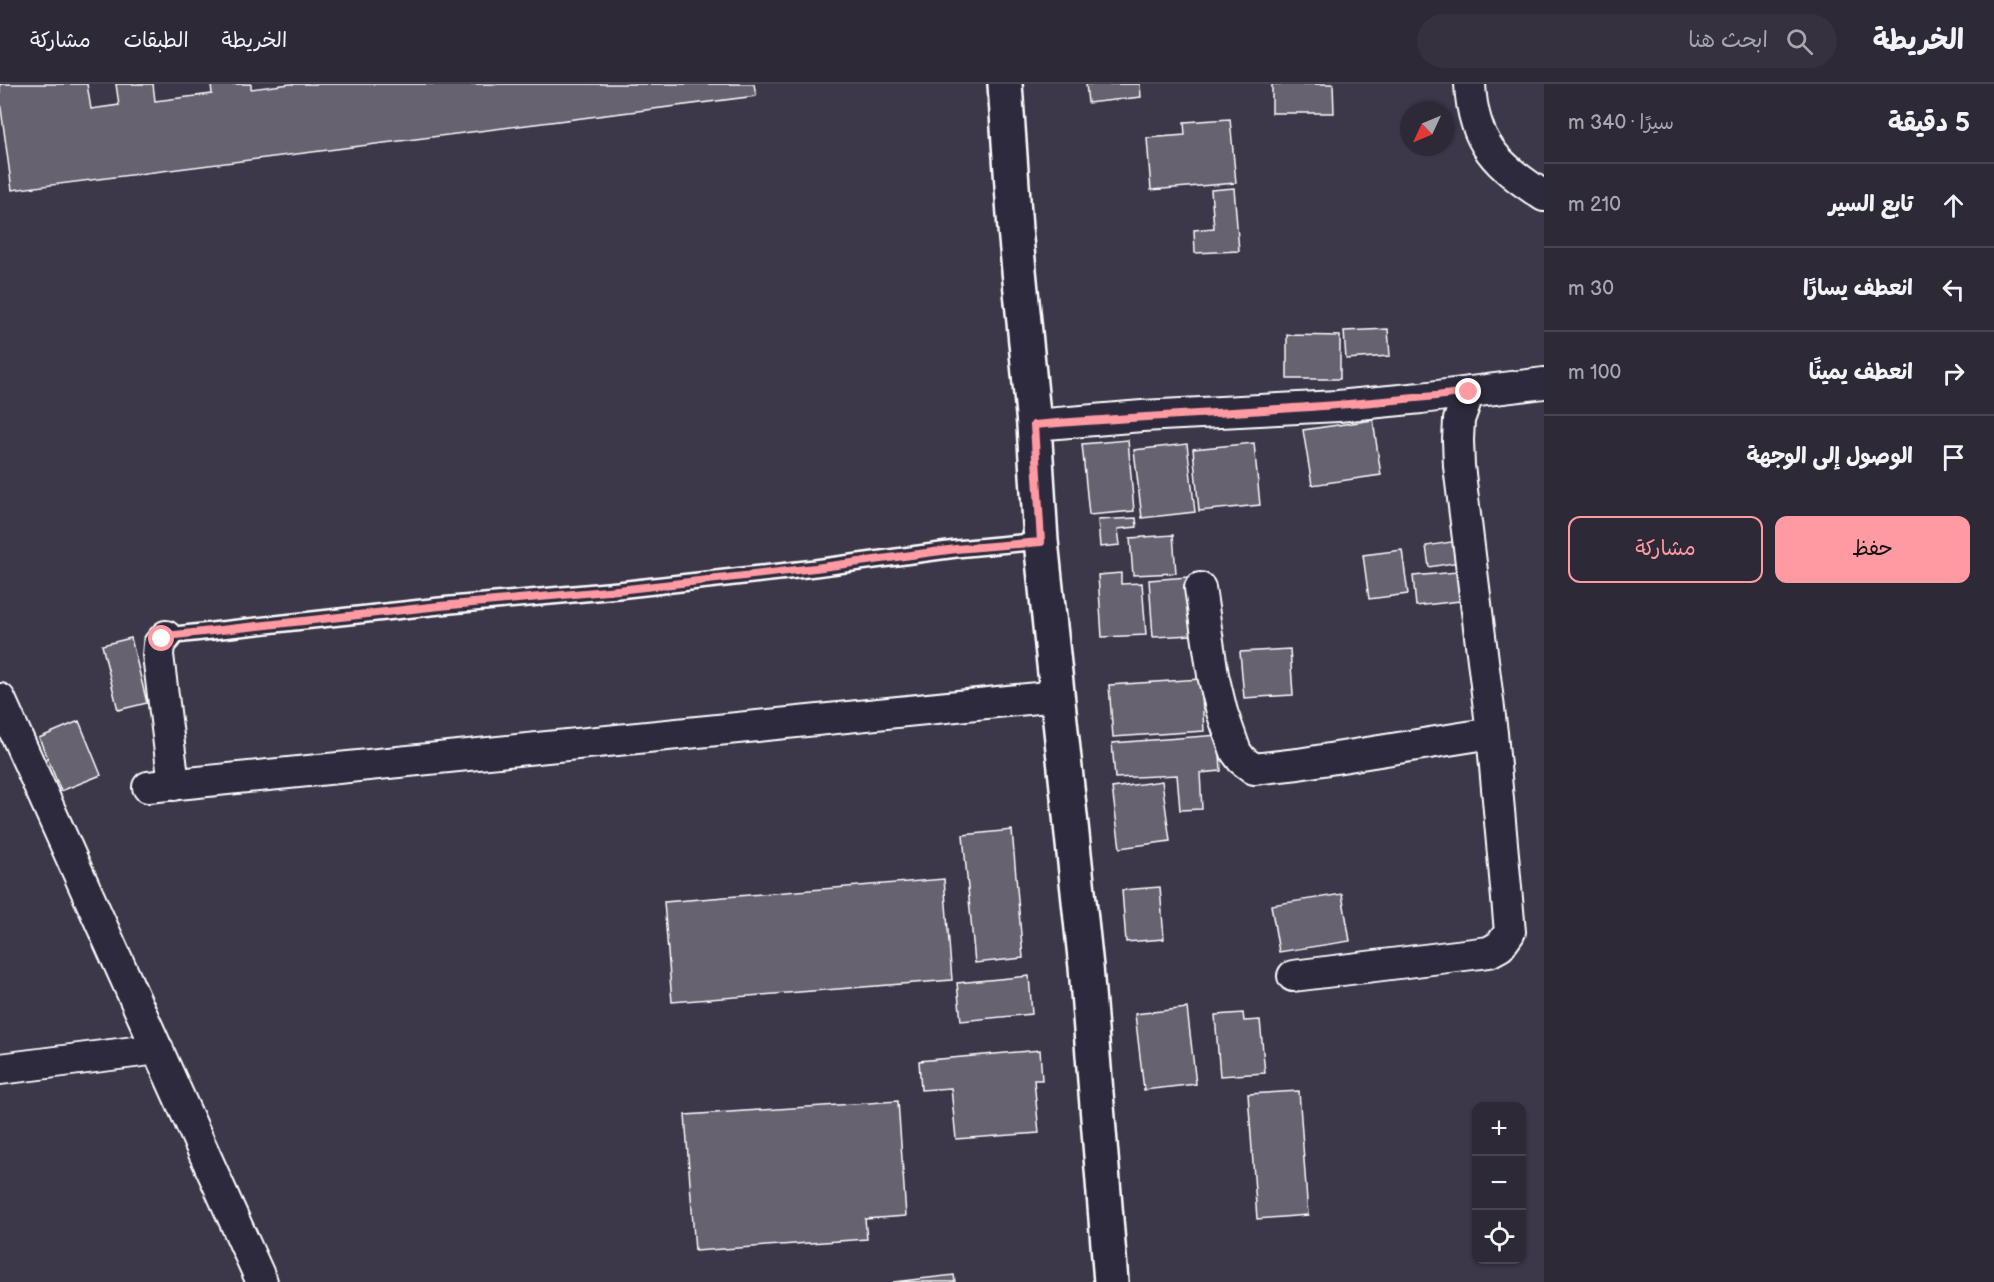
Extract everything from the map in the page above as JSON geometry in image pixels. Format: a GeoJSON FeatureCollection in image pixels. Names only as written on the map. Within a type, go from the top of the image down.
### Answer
{"type":"FeatureCollection","features":[{"type":"Feature","properties":{"kind":"main road"},"geometry":{"type":"LineString","coordinates":[[1005,84],[1015,229],[1034,425],[1041,542],[1086,967],[1111,1282]]}},
{"type":"Feature","properties":{"kind":"street"},"geometry":{"type":"LineString","coordinates":[[1470,84],[1471,101],[1480,135],[1499,162],[1515,177],[1544,196]]}},
{"type":"Feature","properties":{"kind":"street"},"geometry":{"type":"LineString","coordinates":[[1034,425],[1142,416],[1338,406],[1544,383]]}},
{"type":"Feature","properties":{"kind":"street"},"geometry":{"type":"LineString","coordinates":[[1293,976],[1489,952],[1504,942],[1510,932],[1492,733],[1463,504],[1458,440],[1459,420],[1469,392]]}},
{"type":"Feature","properties":{"kind":"street"},"geometry":{"type":"LineString","coordinates":[[1200,588],[1213,675],[1222,712],[1236,752],[1254,769],[1492,733]]}},
{"type":"Feature","properties":{"kind":"street"},"geometry":{"type":"LineString","coordinates":[[166,636],[159,644],[158,655],[161,786],[1057,696]]}},
{"type":"Feature","properties":{"kind":"street"},"geometry":{"type":"LineString","coordinates":[[0,699],[262,1282]]}},
{"type":"Feature","properties":{"kind":"street"},"geometry":{"type":"LineString","coordinates":[[0,1069],[158,1049]]}},
{"type":"Feature","properties":{"kind":"lane"},"geometry":{"type":"LineString","coordinates":[[166,636],[440,606],[618,590],[815,568],[956,549],[1041,542]]}},
{"type":"Feature","properties":{"kind":"building"},"geometry":{"type":"Polygon","coordinates":[[[0,84],[87,84],[91,109],[119,105],[116,84],[153,84],[155,101],[212,94],[211,84],[251,84],[251,89],[290,84],[754,84],[756,96],[12,190],[0,101],[0,84]]]}},
{"type":"Feature","properties":{"kind":"building"},"geometry":{"type":"Polygon","coordinates":[[[1086,84],[1140,84],[1141,97],[1088,103],[1086,84]]]}},
{"type":"Feature","properties":{"kind":"building"},"geometry":{"type":"Polygon","coordinates":[[[1272,84],[1333,84],[1334,113],[1272,113],[1272,84]]]}},
{"type":"Feature","properties":{"kind":"building"},"geometry":{"type":"Polygon","coordinates":[[[1230,119],[1236,183],[1151,190],[1147,138],[1185,135],[1184,122],[1230,119]]]}},
{"type":"Feature","properties":{"kind":"building"},"geometry":{"type":"Polygon","coordinates":[[[1234,188],[1239,251],[1195,253],[1194,230],[1214,228],[1211,190],[1234,188]]]}},
{"type":"Feature","properties":{"kind":"building"},"geometry":{"type":"Polygon","coordinates":[[[1388,329],[1390,356],[1346,359],[1344,331],[1388,329]]]}},
{"type":"Feature","properties":{"kind":"building"},"geometry":{"type":"Polygon","coordinates":[[[1287,335],[1340,336],[1340,379],[1287,379],[1287,335]]]}},
{"type":"Feature","properties":{"kind":"building"},"geometry":{"type":"Polygon","coordinates":[[[1373,420],[1381,475],[1312,485],[1303,430],[1373,420]]]}},
{"type":"Feature","properties":{"kind":"building"},"geometry":{"type":"Polygon","coordinates":[[[1128,440],[1134,511],[1089,515],[1082,444],[1128,440]]]}},
{"type":"Feature","properties":{"kind":"building"},"geometry":{"type":"Polygon","coordinates":[[[1254,443],[1260,505],[1199,511],[1193,449],[1254,443]]]}},
{"type":"Feature","properties":{"kind":"building"},"geometry":{"type":"Polygon","coordinates":[[[1187,444],[1195,512],[1142,518],[1134,450],[1187,444]]]}},
{"type":"Feature","properties":{"kind":"building"},"geometry":{"type":"Polygon","coordinates":[[[1136,518],[1137,527],[1118,529],[1120,545],[1100,547],[1098,520],[1136,518]]]}},
{"type":"Feature","properties":{"kind":"building"},"geometry":{"type":"Polygon","coordinates":[[[1173,535],[1176,573],[1133,575],[1130,538],[1173,535]]]}},
{"type":"Feature","properties":{"kind":"building"},"geometry":{"type":"Polygon","coordinates":[[[1457,541],[1460,562],[1429,567],[1426,546],[1457,541]]]}},
{"type":"Feature","properties":{"kind":"building"},"geometry":{"type":"Polygon","coordinates":[[[1402,550],[1408,594],[1369,599],[1363,555],[1402,550]]]}},
{"type":"Feature","properties":{"kind":"building"},"geometry":{"type":"Polygon","coordinates":[[[1457,572],[1460,601],[1416,606],[1413,576],[1457,572]]]}},
{"type":"Feature","properties":{"kind":"building"},"geometry":{"type":"Polygon","coordinates":[[[1121,573],[1121,584],[1142,583],[1146,635],[1102,637],[1098,575],[1121,573]]]}},
{"type":"Feature","properties":{"kind":"building"},"geometry":{"type":"Polygon","coordinates":[[[1188,577],[1192,635],[1153,637],[1149,580],[1188,577]]]}},
{"type":"Feature","properties":{"kind":"building"},"geometry":{"type":"Polygon","coordinates":[[[131,638],[147,703],[118,710],[102,645],[131,638]]]}},
{"type":"Feature","properties":{"kind":"building"},"geometry":{"type":"Polygon","coordinates":[[[1290,649],[1293,695],[1244,698],[1240,652],[1290,649]]]}},
{"type":"Feature","properties":{"kind":"building"},"geometry":{"type":"Polygon","coordinates":[[[1201,679],[1204,731],[1113,737],[1109,685],[1201,679]]]}},
{"type":"Feature","properties":{"kind":"building"},"geometry":{"type":"Polygon","coordinates":[[[79,721],[101,775],[61,791],[39,738],[79,721]]]}},
{"type":"Feature","properties":{"kind":"building"},"geometry":{"type":"Polygon","coordinates":[[[1219,735],[1221,771],[1200,773],[1202,809],[1180,810],[1177,775],[1115,778],[1112,743],[1219,735]]]}},
{"type":"Feature","properties":{"kind":"building"},"geometry":{"type":"Polygon","coordinates":[[[1162,781],[1170,841],[1120,848],[1112,788],[1162,781]]]}},
{"type":"Feature","properties":{"kind":"building"},"geometry":{"type":"Polygon","coordinates":[[[1012,830],[1023,958],[975,963],[963,835],[1012,830]]]}},
{"type":"Feature","properties":{"kind":"building"},"geometry":{"type":"Polygon","coordinates":[[[944,879],[952,980],[672,1002],[664,902],[944,879]]]}},
{"type":"Feature","properties":{"kind":"building"},"geometry":{"type":"Polygon","coordinates":[[[1160,887],[1164,939],[1126,942],[1122,890],[1160,887]]]}},
{"type":"Feature","properties":{"kind":"building"},"geometry":{"type":"Polygon","coordinates":[[[1342,894],[1350,941],[1279,952],[1271,905],[1342,894]]]}},
{"type":"Feature","properties":{"kind":"building"},"geometry":{"type":"Polygon","coordinates":[[[1029,976],[1032,1014],[961,1021],[957,983],[1029,976]]]}},
{"type":"Feature","properties":{"kind":"building"},"geometry":{"type":"Polygon","coordinates":[[[1187,1008],[1196,1084],[1144,1090],[1135,1014],[1187,1008]]]}},
{"type":"Feature","properties":{"kind":"building"},"geometry":{"type":"Polygon","coordinates":[[[1243,1013],[1244,1021],[1260,1020],[1265,1073],[1220,1076],[1215,1015],[1243,1013]]]}},
{"type":"Feature","properties":{"kind":"building"},"geometry":{"type":"Polygon","coordinates":[[[1040,1050],[1042,1080],[1034,1080],[1039,1133],[956,1139],[951,1088],[921,1090],[919,1061],[1040,1050]]]}},
{"type":"Feature","properties":{"kind":"building"},"geometry":{"type":"Polygon","coordinates":[[[1299,1091],[1308,1215],[1257,1219],[1248,1094],[1299,1091]]]}},
{"type":"Feature","properties":{"kind":"building"},"geometry":{"type":"Polygon","coordinates":[[[898,1101],[906,1216],[865,1219],[867,1239],[695,1251],[685,1115],[898,1101]]]}},
{"type":"Feature","properties":{"kind":"building"},"geometry":{"type":"Polygon","coordinates":[[[954,1275],[955,1282],[893,1282],[954,1275]]]}},
{"type":"Feature","properties":{"kind":"route"},"geometry":{"type":"LineString","coordinates":[[162,639],[166,636],[440,606],[618,590],[815,568],[956,549],[1041,542],[1034,425],[1142,416],[1338,406],[1469,392]]}}]}
